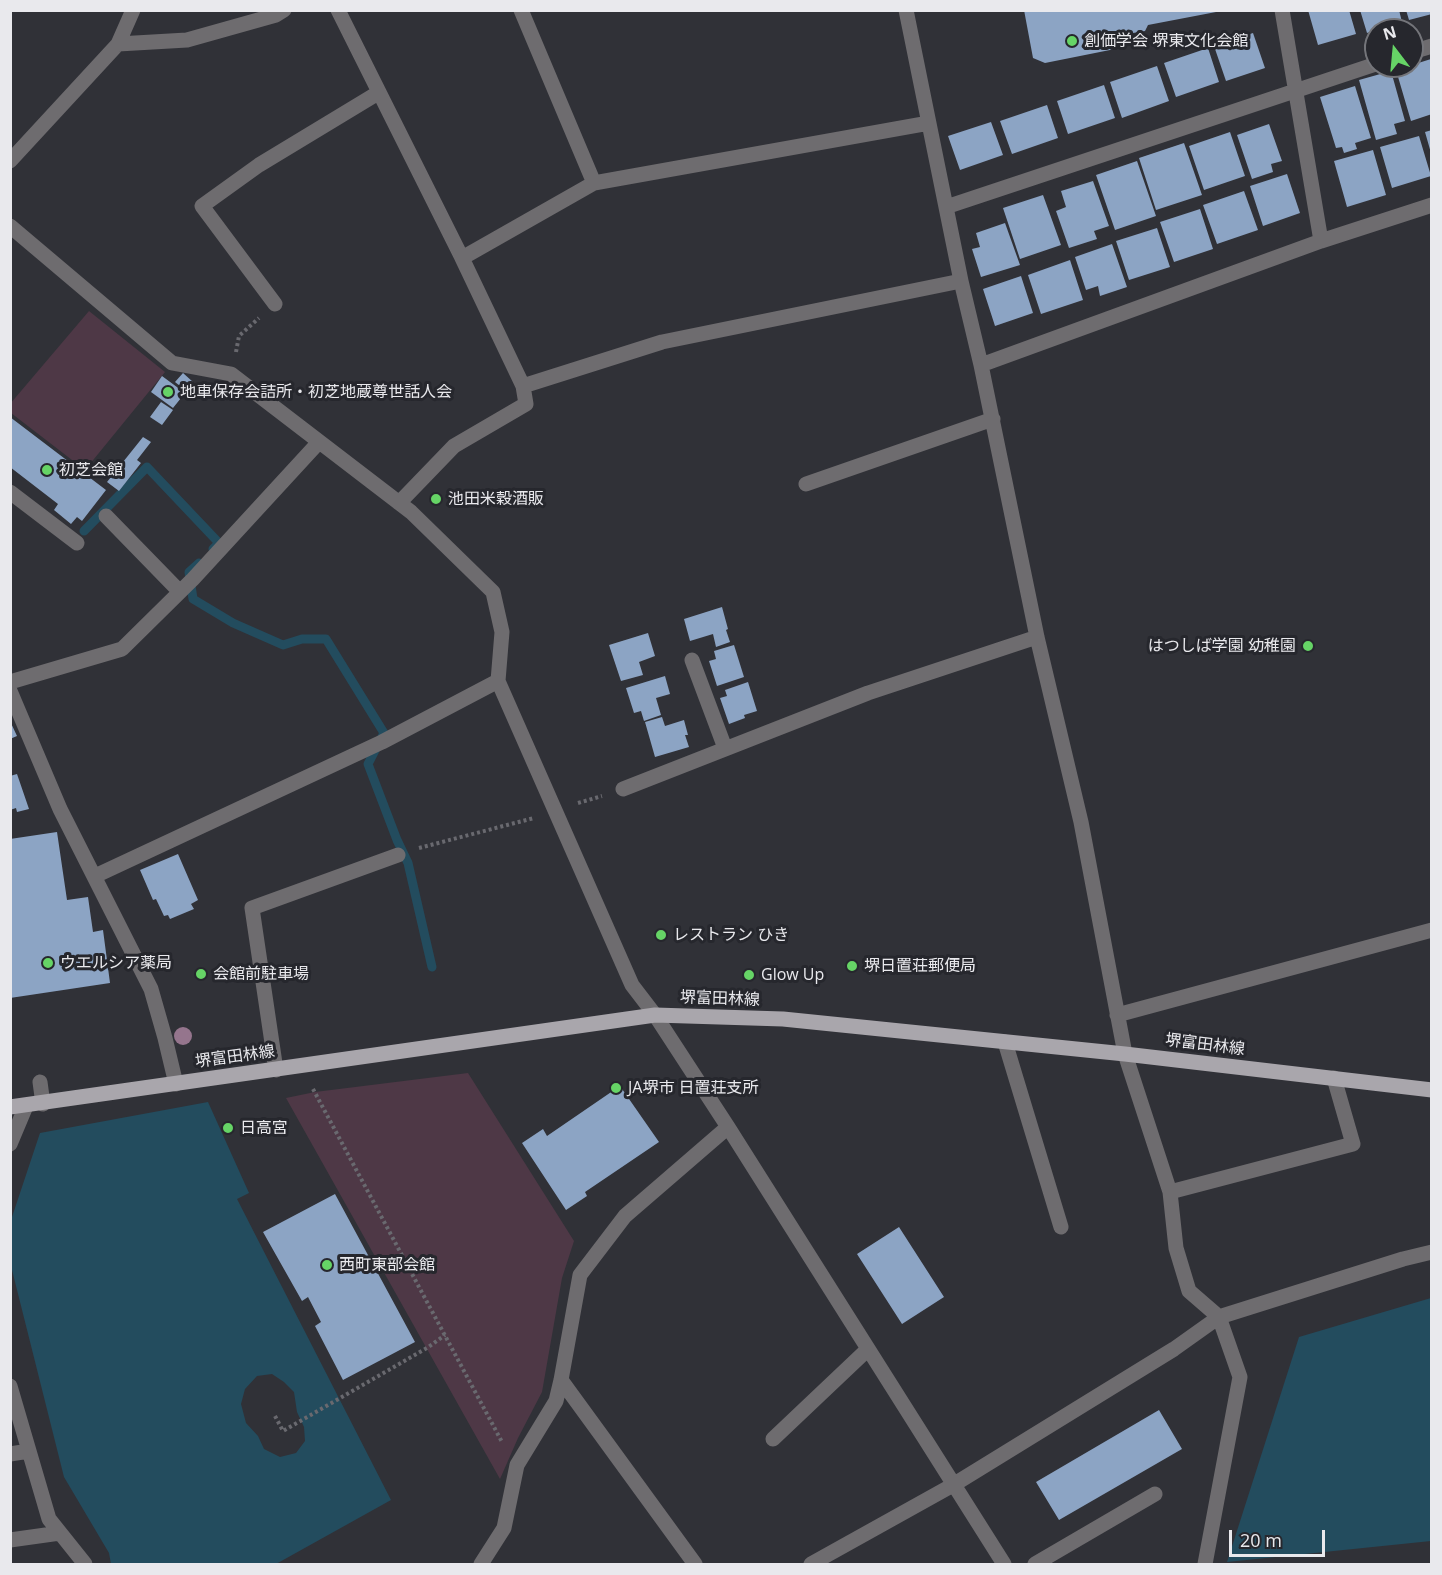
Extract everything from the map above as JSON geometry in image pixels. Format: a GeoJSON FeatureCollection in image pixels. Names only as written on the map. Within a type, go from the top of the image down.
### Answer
{"type":"FeatureCollection","features":[{"type":"Feature","properties":{"kind":"main road","name":"堺富田林線"},"geometry":{"type":"LineString","coordinates":[[18,1107],[655,1015],[783,1019],[1125,1054],[1431,1090]]}},
{"type":"Feature","properties":{"kind":"street"},"geometry":{"type":"LineString","coordinates":[[10,161],[118,44],[133,10]]}},
{"type":"Feature","properties":{"kind":"street"},"geometry":{"type":"LineString","coordinates":[[118,44],[187,40],[276,15],[284,10]]}},
{"type":"Feature","properties":{"kind":"street"},"geometry":{"type":"LineString","coordinates":[[338,10],[523,386],[525,404],[454,446],[399,503]]}},
{"type":"Feature","properties":{"kind":"street"},"geometry":{"type":"LineString","coordinates":[[521,10],[594,183]]}},
{"type":"Feature","properties":{"kind":"street"},"geometry":{"type":"LineString","coordinates":[[906,10],[1037,637],[1081,822],[1125,1054],[1170,1192],[1176,1248],[1189,1291],[1219,1317],[1240,1377],[1205,1564]]}},
{"type":"Feature","properties":{"kind":"street"},"geometry":{"type":"LineString","coordinates":[[1282,10],[1321,241]]}},
{"type":"Feature","properties":{"kind":"street"},"geometry":{"type":"LineString","coordinates":[[946,207],[1364,68]]}},
{"type":"Feature","properties":{"kind":"street"},"geometry":{"type":"LineString","coordinates":[[275,304],[202,206],[260,165],[378,93]]}},
{"type":"Feature","properties":{"kind":"street"},"geometry":{"type":"LineString","coordinates":[[462,258],[594,183],[930,123]]}},
{"type":"Feature","properties":{"kind":"street"},"geometry":{"type":"LineString","coordinates":[[981,365],[1321,241],[1431,205]]}},
{"type":"Feature","properties":{"kind":"street"},"geometry":{"type":"LineString","coordinates":[[10,226],[172,363],[231,374],[411,512],[493,592],[502,632],[498,681],[633,985],[728,1126],[1004,1564]]}},
{"type":"Feature","properties":{"kind":"street"},"geometry":{"type":"LineString","coordinates":[[523,386],[662,342],[961,281]]}},
{"type":"Feature","properties":{"kind":"street"},"geometry":{"type":"LineString","coordinates":[[806,484],[993,419]]}},
{"type":"Feature","properties":{"kind":"street"},"geometry":{"type":"LineString","coordinates":[[10,682],[122,649],[187,586],[319,442]]}},
{"type":"Feature","properties":{"kind":"street"},"geometry":{"type":"LineString","coordinates":[[10,492],[77,543]]}},
{"type":"Feature","properties":{"kind":"street"},"geometry":{"type":"LineString","coordinates":[[106,516],[187,586]]}},
{"type":"Feature","properties":{"kind":"street"},"geometry":{"type":"LineString","coordinates":[[623,789],[868,693],[1037,637]]}},
{"type":"Feature","properties":{"kind":"street"},"geometry":{"type":"LineString","coordinates":[[692,660],[725,748]]}},
{"type":"Feature","properties":{"kind":"street"},"geometry":{"type":"LineString","coordinates":[[95,876],[378,744],[498,681]]}},
{"type":"Feature","properties":{"kind":"street"},"geometry":{"type":"LineString","coordinates":[[10,691],[60,809],[151,989],[154,1024],[176,1084]]}},
{"type":"Feature","properties":{"kind":"street"},"geometry":{"type":"LineString","coordinates":[[276,1070],[252,908],[398,855]]}},
{"type":"Feature","properties":{"kind":"street"},"geometry":{"type":"LineString","coordinates":[[1117,1016],[1431,930]]}},
{"type":"Feature","properties":{"kind":"street"},"geometry":{"type":"LineString","coordinates":[[1005,1042],[1061,1227]]}},
{"type":"Feature","properties":{"kind":"street"},"geometry":{"type":"LineString","coordinates":[[1170,1192],[1353,1144],[1334,1078]]}},
{"type":"Feature","properties":{"kind":"street"},"geometry":{"type":"LineString","coordinates":[[40,1082],[42,1104]]}},
{"type":"Feature","properties":{"kind":"street"},"geometry":{"type":"LineString","coordinates":[[10,1144],[18,1107]]}},
{"type":"Feature","properties":{"kind":"street"},"geometry":{"type":"LineString","coordinates":[[481,1564],[504,1528],[517,1465],[556,1401],[580,1275],[625,1216],[728,1126]]}},
{"type":"Feature","properties":{"kind":"street"},"geometry":{"type":"LineString","coordinates":[[811,1564],[953,1485],[1174,1349],[1219,1317],[1431,1252]]}},
{"type":"Feature","properties":{"kind":"street"},"geometry":{"type":"LineString","coordinates":[[773,1439],[868,1349]]}},
{"type":"Feature","properties":{"kind":"street"},"geometry":{"type":"LineString","coordinates":[[561,1380],[695,1564]]}},
{"type":"Feature","properties":{"kind":"street"},"geometry":{"type":"LineString","coordinates":[[10,1386],[49,1519],[85,1564]]}},
{"type":"Feature","properties":{"kind":"street"},"geometry":{"type":"LineString","coordinates":[[10,1454],[29,1451]]}},
{"type":"Feature","properties":{"kind":"street"},"geometry":{"type":"LineString","coordinates":[[1035,1564],[1155,1494]]}},
{"type":"Feature","properties":{"kind":"street"},"geometry":{"type":"LineString","coordinates":[[10,1540],[60,1533]]}},
{"type":"Feature","properties":{"kind":"path"},"geometry":{"type":"LineString","coordinates":[[231,374],[239,336],[275,304]]}},
{"type":"Feature","properties":{"kind":"path"},"geometry":{"type":"LineString","coordinates":[[417,849],[555,811],[623,789]]}},
{"type":"Feature","properties":{"kind":"path"},"geometry":{"type":"LineString","coordinates":[[303,1066],[445,1335],[517,1465]]}},
{"type":"Feature","properties":{"kind":"path"},"geometry":{"type":"LineString","coordinates":[[275,1416],[283,1431],[427,1348],[445,1335]]}},
{"type":"Feature","properties":{"kind":"shaded area"},"geometry":{"type":"Polygon","coordinates":[[[89,311],[165,372],[85,470],[11,413],[10,404],[89,311]]]}},
{"type":"Feature","properties":{"kind":"shaded area"},"geometry":{"type":"Polygon","coordinates":[[[468,1073],[574,1241],[562,1278],[542,1392],[500,1479],[286,1098],[315,1092],[468,1073]]]}},
{"type":"Feature","properties":{"kind":"water"},"geometry":{"type":"Polygon","coordinates":[[[208,1102],[249,1193],[237,1199],[391,1500],[276,1564],[111,1564],[109,1553],[64,1477],[11,1266],[11,1220],[40,1133],[208,1102]],[[272,1374],[257,1376],[245,1389],[241,1404],[246,1423],[258,1436],[264,1449],[280,1457],[296,1453],[305,1441],[304,1427],[297,1412],[294,1392],[272,1374]]]}},
{"type":"Feature","properties":{"kind":"water"},"geometry":{"type":"Polygon","coordinates":[[[1431,1298],[1431,1541],[1227,1562],[1299,1337],[1431,1298]]]}},
{"type":"Feature","properties":{"kind":"building","name":"創価学会 堺東文化会館"},"geometry":{"type":"Polygon","coordinates":[[[1024,10],[1216,10],[1216,12],[1148,25],[1145,31],[1115,36],[1114,46],[1110,50],[1045,63],[1033,58],[1024,10]]]}},
{"type":"Feature","properties":{"kind":"building"},"geometry":{"type":"Polygon","coordinates":[[[1308,10],[1349,10],[1356,34],[1318,45],[1308,10]]]}},
{"type":"Feature","properties":{"kind":"building"},"geometry":{"type":"Polygon","coordinates":[[[1360,10],[1399,10],[1401,18],[1364,18],[1364,23],[1360,10]]]}},
{"type":"Feature","properties":{"kind":"building"},"geometry":{"type":"Polygon","coordinates":[[[1406,10],[1432,10],[1432,14],[1408,18],[1406,10]]]}},
{"type":"Feature","properties":{"kind":"building"},"geometry":{"type":"Polygon","coordinates":[[[1253,33],[1265,68],[1226,81],[1214,46],[1253,33]]]}},
{"type":"Feature","properties":{"kind":"building"},"geometry":{"type":"Polygon","coordinates":[[[1208,48],[1219,82],[1176,97],[1164,63],[1208,48]]]}},
{"type":"Feature","properties":{"kind":"building"},"geometry":{"type":"Polygon","coordinates":[[[1431,59],[1432,114],[1411,121],[1398,78],[1424,78],[1424,61],[1431,59]]]}},
{"type":"Feature","properties":{"kind":"building"},"geometry":{"type":"Polygon","coordinates":[[[1157,66],[1169,101],[1122,118],[1110,82],[1157,66]]]}},
{"type":"Feature","properties":{"kind":"building"},"geometry":{"type":"Polygon","coordinates":[[[1393,78],[1405,121],[1394,124],[1397,134],[1376,140],[1359,80],[1393,78]]]}},
{"type":"Feature","properties":{"kind":"building"},"geometry":{"type":"Polygon","coordinates":[[[1104,85],[1115,118],[1068,134],[1057,101],[1104,85]]]}},
{"type":"Feature","properties":{"kind":"building"},"geometry":{"type":"Polygon","coordinates":[[[1355,86],[1371,138],[1355,143],[1357,149],[1344,153],[1342,147],[1336,148],[1320,97],[1355,86]]]}},
{"type":"Feature","properties":{"kind":"building"},"geometry":{"type":"Polygon","coordinates":[[[1047,105],[1058,138],[1012,154],[1000,121],[1047,105]]]}},
{"type":"Feature","properties":{"kind":"building"},"geometry":{"type":"Polygon","coordinates":[[[991,122],[1003,155],[960,170],[948,136],[991,122]]]}},
{"type":"Feature","properties":{"kind":"building"},"geometry":{"type":"Polygon","coordinates":[[[1269,124],[1282,161],[1271,164],[1273,172],[1252,179],[1237,135],[1269,124]]]}},
{"type":"Feature","properties":{"kind":"building"},"geometry":{"type":"Polygon","coordinates":[[[1432,130],[1432,153],[1431,153],[1425,132],[1432,130]]]}},
{"type":"Feature","properties":{"kind":"building"},"geometry":{"type":"Polygon","coordinates":[[[1230,132],[1245,176],[1204,190],[1189,146],[1230,132]]]}},
{"type":"Feature","properties":{"kind":"building"},"geometry":{"type":"Polygon","coordinates":[[[1419,136],[1431,176],[1392,188],[1380,147],[1419,136]]]}},
{"type":"Feature","properties":{"kind":"building"},"geometry":{"type":"Polygon","coordinates":[[[1184,143],[1202,195],[1156,210],[1139,158],[1184,143]]]}},
{"type":"Feature","properties":{"kind":"building"},"geometry":{"type":"Polygon","coordinates":[[[1373,150],[1386,195],[1347,207],[1334,161],[1373,150]]]}},
{"type":"Feature","properties":{"kind":"building"},"geometry":{"type":"Polygon","coordinates":[[[1137,161],[1156,216],[1115,230],[1096,175],[1137,161]]]}},
{"type":"Feature","properties":{"kind":"building"},"geometry":{"type":"Polygon","coordinates":[[[1287,174],[1300,213],[1263,226],[1250,186],[1287,174]]]}},
{"type":"Feature","properties":{"kind":"building"},"geometry":{"type":"Polygon","coordinates":[[[1093,181],[1109,226],[1094,231],[1097,239],[1069,248],[1056,211],[1066,207],[1061,191],[1093,181]]]}},
{"type":"Feature","properties":{"kind":"building"},"geometry":{"type":"Polygon","coordinates":[[[1244,191],[1258,230],[1217,244],[1203,205],[1244,191]]]}},
{"type":"Feature","properties":{"kind":"building"},"geometry":{"type":"Polygon","coordinates":[[[1043,195],[1061,245],[1020,259],[1003,208],[1043,195]]]}},
{"type":"Feature","properties":{"kind":"building"},"geometry":{"type":"Polygon","coordinates":[[[1200,209],[1213,249],[1174,262],[1160,222],[1200,209]]]}},
{"type":"Feature","properties":{"kind":"building"},"geometry":{"type":"Polygon","coordinates":[[[1005,223],[1020,265],[981,277],[972,249],[980,247],[976,233],[1005,223]]]}},
{"type":"Feature","properties":{"kind":"building"},"geometry":{"type":"Polygon","coordinates":[[[1157,228],[1170,267],[1129,280],[1116,241],[1157,228]]]}},
{"type":"Feature","properties":{"kind":"building"},"geometry":{"type":"Polygon","coordinates":[[[1112,244],[1127,287],[1100,296],[1098,286],[1086,290],[1075,257],[1112,244]]]}},
{"type":"Feature","properties":{"kind":"building"},"geometry":{"type":"Polygon","coordinates":[[[1070,260],[1083,300],[1041,314],[1028,275],[1070,260]]]}},
{"type":"Feature","properties":{"kind":"building"},"geometry":{"type":"Polygon","coordinates":[[[1021,276],[1033,313],[995,326],[983,289],[1021,276]]]}},
{"type":"Feature","properties":{"kind":"building"},"geometry":{"type":"Polygon","coordinates":[[[183,373],[193,382],[185,390],[175,382],[183,373]]]}},
{"type":"Feature","properties":{"kind":"building","name":"地車保存会詰所・初芝地蔵尊世話人会"},"geometry":{"type":"Polygon","coordinates":[[[162,376],[185,393],[173,408],[151,392],[162,376]]]}},
{"type":"Feature","properties":{"kind":"building"},"geometry":{"type":"Polygon","coordinates":[[[161,402],[173,410],[162,425],[150,417],[161,402]]]}},
{"type":"Feature","properties":{"kind":"building","name":"初芝会館"},"geometry":{"type":"Polygon","coordinates":[[[10,417],[106,490],[82,521],[77,517],[71,524],[54,510],[58,504],[10,467],[10,417]]]}},
{"type":"Feature","properties":{"kind":"building"},"geometry":{"type":"Polygon","coordinates":[[[143,437],[151,442],[137,460],[141,463],[119,491],[107,482],[143,437]]]}},
{"type":"Feature","properties":{"kind":"building"},"geometry":{"type":"Polygon","coordinates":[[[722,607],[730,642],[716,647],[713,634],[690,641],[684,619],[722,607]]]}},
{"type":"Feature","properties":{"kind":"building"},"geometry":{"type":"Polygon","coordinates":[[[648,633],[655,656],[639,662],[643,675],[621,681],[609,645],[648,633]]]}},
{"type":"Feature","properties":{"kind":"building"},"geometry":{"type":"Polygon","coordinates":[[[734,645],[744,677],[717,686],[709,661],[716,659],[714,651],[734,645]]]}},
{"type":"Feature","properties":{"kind":"building"},"geometry":{"type":"Polygon","coordinates":[[[665,676],[670,694],[656,698],[661,715],[644,721],[641,711],[634,713],[626,688],[665,676]]]}},
{"type":"Feature","properties":{"kind":"building"},"geometry":{"type":"Polygon","coordinates":[[[748,682],[757,711],[744,715],[745,718],[729,724],[720,698],[727,696],[725,690],[748,682]]]}},
{"type":"Feature","properties":{"kind":"building"},"geometry":{"type":"Polygon","coordinates":[[[662,717],[665,726],[684,720],[689,747],[655,757],[645,722],[662,717]]]}},
{"type":"Feature","properties":{"kind":"building"},"geometry":{"type":"Polygon","coordinates":[[[10,721],[17,736],[10,739],[10,721]]]}},
{"type":"Feature","properties":{"kind":"building"},"geometry":{"type":"Polygon","coordinates":[[[17,774],[29,809],[17,812],[16,808],[10,810],[10,776],[17,774]]]}},
{"type":"Feature","properties":{"kind":"building"},"geometry":{"type":"Polygon","coordinates":[[[57,832],[67,900],[88,897],[93,932],[103,930],[110,983],[10,998],[10,839],[57,832]]]}},
{"type":"Feature","properties":{"kind":"building"},"geometry":{"type":"Polygon","coordinates":[[[178,854],[198,900],[191,904],[194,909],[170,919],[168,915],[164,916],[156,899],[153,900],[140,870],[178,854]]]}},
{"type":"Feature","properties":{"kind":"building"},"geometry":{"type":"Polygon","coordinates":[[[620,1086],[659,1142],[585,1192],[587,1196],[566,1210],[522,1143],[543,1129],[547,1136],[620,1086]]]}},
{"type":"Feature","properties":{"kind":"building","name":"西町東部会館"},"geometry":{"type":"Polygon","coordinates":[[[335,1194],[415,1342],[343,1380],[315,1326],[321,1322],[308,1297],[302,1301],[263,1232],[335,1194]]]}},
{"type":"Feature","properties":{"kind":"building"},"geometry":{"type":"Polygon","coordinates":[[[899,1227],[944,1297],[902,1324],[857,1254],[899,1227]]]}},
{"type":"Feature","properties":{"kind":"building"},"geometry":{"type":"Polygon","coordinates":[[[1159,1410],[1182,1449],[1059,1520],[1036,1482],[1159,1410]]]}},
{"type":"Feature","properties":{"kind":"waterway"},"geometry":{"type":"LineString","coordinates":[[84,531],[147,467],[219,543],[213,549]]}},
{"type":"Feature","properties":{"kind":"waterway"},"geometry":{"type":"LineString","coordinates":[[199,563],[189,572],[193,599],[233,623],[283,645],[302,639],[326,639],[384,733],[368,764],[408,863],[432,967]]}},
{"type":"Feature","properties":{"kind":"place","name":"創価学会 堺東文化会館"},"geometry":{"type":"Point","coordinates":[1072,41]}},
{"type":"Feature","properties":{"kind":"place","name":"地車保存会詰所・初芝地蔵尊世話人会"},"geometry":{"type":"Point","coordinates":[168,392]}},
{"type":"Feature","properties":{"kind":"place","name":"初芝会館"},"geometry":{"type":"Point","coordinates":[47,470]}},
{"type":"Feature","properties":{"kind":"place","name":"池田米穀酒販"},"geometry":{"type":"Point","coordinates":[436,499]}},
{"type":"Feature","properties":{"kind":"place","name":"はつしば学園 幼稚園"},"geometry":{"type":"Point","coordinates":[1308,646]}},
{"type":"Feature","properties":{"kind":"place","name":"レストラン ひき"},"geometry":{"type":"Point","coordinates":[661,935]}},
{"type":"Feature","properties":{"kind":"place","name":"ウエルシア薬局"},"geometry":{"type":"Point","coordinates":[48,963]}},
{"type":"Feature","properties":{"kind":"place","name":"堺日置荘郵便局"},"geometry":{"type":"Point","coordinates":[852,966]}},
{"type":"Feature","properties":{"kind":"place","name":"会館前駐車場"},"geometry":{"type":"Point","coordinates":[201,974]}},
{"type":"Feature","properties":{"kind":"place","name":"Glow Up"},"geometry":{"type":"Point","coordinates":[749,975]}},
{"type":"Feature","properties":{"kind":"place","name":"JA堺市 日置荘支所"},"geometry":{"type":"Point","coordinates":[616,1088]}},
{"type":"Feature","properties":{"kind":"place","name":"日高宮"},"geometry":{"type":"Point","coordinates":[228,1128]}},
{"type":"Feature","properties":{"kind":"place","name":"西町東部会館"},"geometry":{"type":"Point","coordinates":[327,1265]}}]}
